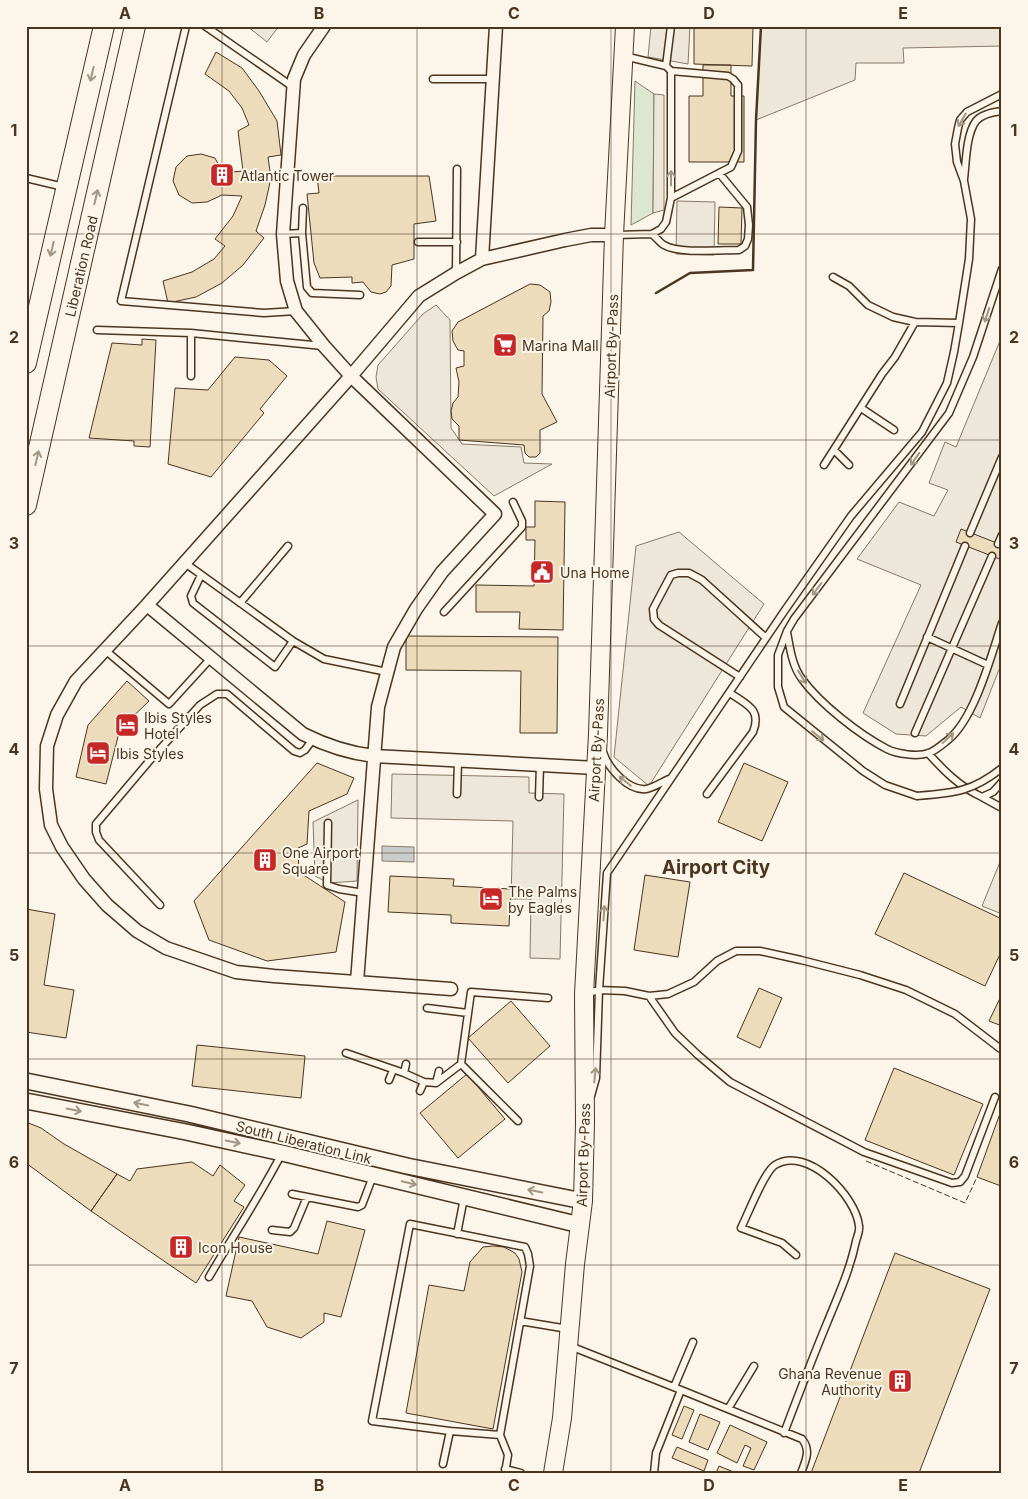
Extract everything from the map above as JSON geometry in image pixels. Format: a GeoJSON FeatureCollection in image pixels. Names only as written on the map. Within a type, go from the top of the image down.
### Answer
{"type":"FeatureCollection","features":[{"type":"Feature","properties":{"kind":"highway"},"geometry":{"type":"LineString","coordinates":[[26,363],[104,26]]}},
{"type":"Feature","properties":{"kind":"highway","name":"Liberation Road"},"geometry":{"type":"LineString","coordinates":[[26,505],[134,28]]}},
{"type":"Feature","properties":{"kind":"main road","name":"Airport By-Pass"},"geometry":{"type":"LineString","coordinates":[[553,1473],[562,1418],[582,1201],[591,992],[596,768],[614,235],[625,26]]}},
{"type":"Feature","properties":{"kind":"street"},"geometry":{"type":"LineString","coordinates":[[482,259],[496,26]]}},
{"type":"Feature","properties":{"kind":"street"},"geometry":{"type":"LineString","coordinates":[[323,27],[304,55],[294,79],[283,234],[288,281],[296,310],[324,346],[351,376],[495,514],[442,572],[416,609],[394,647],[378,707],[357,982]]}},
{"type":"Feature","properties":{"kind":"street"},"geometry":{"type":"LineString","coordinates":[[451,989],[236,972],[166,948],[137,931],[107,905],[84,879],[62,848],[51,825],[46,789],[47,746],[57,715],[76,681],[147,605],[351,376],[419,296],[482,259],[591,235],[614,235]]}},
{"type":"Feature","properties":{"kind":"street"},"geometry":{"type":"LineString","coordinates":[[147,605],[303,734],[324,745],[350,753],[374,756],[596,768]]}},
{"type":"Feature","properties":{"kind":"street","name":"South Liberation Link"},"geometry":{"type":"LineString","coordinates":[[26,1081],[189,1114],[407,1166],[582,1201]]}},
{"type":"Feature","properties":{"kind":"street","name":"South Liberation Link"},"geometry":{"type":"LineString","coordinates":[[26,1101],[167,1128],[282,1153],[580,1225]]}},
{"type":"Feature","properties":{"kind":"lane"},"geometry":{"type":"LineString","coordinates":[[186,26],[121,301],[264,313],[296,310]]}},
{"type":"Feature","properties":{"kind":"lane"},"geometry":{"type":"LineString","coordinates":[[204,26],[294,87]]}},
{"type":"Feature","properties":{"kind":"lane"},"geometry":{"type":"LineString","coordinates":[[614,235],[652,234],[661,229],[666,222],[672,198],[669,68],[671,26]]}},
{"type":"Feature","properties":{"kind":"lane"},"geometry":{"type":"LineString","coordinates":[[624,56],[669,68],[728,76],[738,85],[738,151],[731,167],[672,198]]}},
{"type":"Feature","properties":{"kind":"lane"},"geometry":{"type":"LineString","coordinates":[[433,79],[493,79]]}},
{"type":"Feature","properties":{"kind":"lane"},"geometry":{"type":"LineString","coordinates":[[1002,94],[967,112],[960,120],[955,144],[957,162],[964,181],[972,219],[959,323],[946,383],[922,432],[851,516],[607,873],[591,992],[625,991],[649,996],[668,994],[682,989],[700,977],[717,961],[736,951],[760,951],[860,975],[906,990],[954,1014],[1002,1050]]}},
{"type":"Feature","properties":{"kind":"lane"},"geometry":{"type":"LineString","coordinates":[[964,181],[971,131],[977,120],[988,114],[1002,112]]}},
{"type":"Feature","properties":{"kind":"lane"},"geometry":{"type":"LineString","coordinates":[[456,273],[457,169]]}},
{"type":"Feature","properties":{"kind":"lane"},"geometry":{"type":"LineString","coordinates":[[652,234],[664,245],[676,248],[739,250],[745,246],[748,239],[749,225],[747,207],[719,173]]}},
{"type":"Feature","properties":{"kind":"lane"},"geometry":{"type":"LineString","coordinates":[[26,178],[66,187]]}},
{"type":"Feature","properties":{"kind":"lane"},"geometry":{"type":"LineString","coordinates":[[304,208],[302,233],[307,287],[312,294],[360,295]]}},
{"type":"Feature","properties":{"kind":"lane"},"geometry":{"type":"LineString","coordinates":[[283,234],[302,233]]}},
{"type":"Feature","properties":{"kind":"lane"},"geometry":{"type":"LineString","coordinates":[[418,242],[457,242]]}},
{"type":"Feature","properties":{"kind":"lane"},"geometry":{"type":"LineString","coordinates":[[1002,268],[973,357],[949,413],[794,619],[787,631],[778,655],[778,686],[784,707],[863,771],[885,785],[917,796],[962,792],[985,782],[1002,768]]}},
{"type":"Feature","properties":{"kind":"lane"},"geometry":{"type":"LineString","coordinates":[[833,277],[849,286],[868,305],[893,317],[915,322],[959,323]]}},
{"type":"Feature","properties":{"kind":"lane"},"geometry":{"type":"LineString","coordinates":[[824,465],[882,374],[895,357],[915,322]]}},
{"type":"Feature","properties":{"kind":"lane"},"geometry":{"type":"LineString","coordinates":[[97,330],[191,333],[324,346]]}},
{"type":"Feature","properties":{"kind":"lane"},"geometry":{"type":"LineString","coordinates":[[191,333],[191,376]]}},
{"type":"Feature","properties":{"kind":"lane"},"geometry":{"type":"LineString","coordinates":[[861,408],[894,430]]}},
{"type":"Feature","properties":{"kind":"lane"},"geometry":{"type":"LineString","coordinates":[[834,450],[849,465]]}},
{"type":"Feature","properties":{"kind":"lane"},"geometry":{"type":"LineString","coordinates":[[970,533],[1002,457]]}},
{"type":"Feature","properties":{"kind":"lane"},"geometry":{"type":"LineString","coordinates":[[444,612],[522,527],[522,521],[513,502]]}},
{"type":"Feature","properties":{"kind":"lane"},"geometry":{"type":"LineString","coordinates":[[998,544],[1002,535]]}},
{"type":"Feature","properties":{"kind":"lane"},"geometry":{"type":"LineString","coordinates":[[240,603],[288,546]]}},
{"type":"Feature","properties":{"kind":"lane"},"geometry":{"type":"LineString","coordinates":[[900,704],[965,546]]}},
{"type":"Feature","properties":{"kind":"lane"},"geometry":{"type":"LineString","coordinates":[[915,733],[992,556]]}},
{"type":"Feature","properties":{"kind":"lane"},"geometry":{"type":"LineString","coordinates":[[184,563],[294,641],[324,659],[387,672]]}},
{"type":"Feature","properties":{"kind":"lane"},"geometry":{"type":"LineString","coordinates":[[740,677],[659,625],[654,619],[654,609],[671,575],[689,573],[702,580],[766,638]]}},
{"type":"Feature","properties":{"kind":"lane"},"geometry":{"type":"LineString","coordinates":[[201,575],[191,596],[193,603],[276,667],[294,641]]}},
{"type":"Feature","properties":{"kind":"lane"},"geometry":{"type":"LineString","coordinates":[[787,631],[793,660],[801,678],[817,696],[850,726],[889,750],[910,754],[928,753],[948,740],[960,726],[971,708],[1002,623]]}},
{"type":"Feature","properties":{"kind":"lane"},"geometry":{"type":"LineString","coordinates":[[927,638],[988,665]]}},
{"type":"Feature","properties":{"kind":"lane"},"geometry":{"type":"LineString","coordinates":[[105,650],[169,704],[211,658]]}},
{"type":"Feature","properties":{"kind":"lane"},"geometry":{"type":"LineString","coordinates":[[707,794],[753,732],[757,722],[754,711],[730,693]]}},
{"type":"Feature","properties":{"kind":"lane"},"geometry":{"type":"LineString","coordinates":[[160,905],[99,840],[96,824],[200,705],[209,697],[217,694],[227,694],[294,751],[300,753],[305,750],[313,739]]}},
{"type":"Feature","properties":{"kind":"lane"},"geometry":{"type":"LineString","coordinates":[[598,734],[604,755],[616,773],[632,787],[647,789],[670,779]]}},
{"type":"Feature","properties":{"kind":"lane"},"geometry":{"type":"LineString","coordinates":[[928,753],[948,775],[968,791],[1002,808]]}},
{"type":"Feature","properties":{"kind":"lane"},"geometry":{"type":"LineString","coordinates":[[457,794],[458,761]]}},
{"type":"Feature","properties":{"kind":"lane"},"geometry":{"type":"LineString","coordinates":[[539,797],[540,765]]}},
{"type":"Feature","properties":{"kind":"lane"},"geometry":{"type":"LineString","coordinates":[[982,797],[993,792],[1002,782]]}},
{"type":"Feature","properties":{"kind":"lane"},"geometry":{"type":"LineString","coordinates":[[328,823],[327,885],[364,893]]}},
{"type":"Feature","properties":{"kind":"lane"},"geometry":{"type":"LineString","coordinates":[[346,1053],[424,1082],[436,1083],[461,1064],[471,992],[548,998]]}},
{"type":"Feature","properties":{"kind":"lane"},"geometry":{"type":"LineString","coordinates":[[649,996],[676,1032],[698,1055],[730,1082],[864,1152],[952,1183],[960,1182],[966,1176],[995,1097]]}},
{"type":"Feature","properties":{"kind":"lane"},"geometry":{"type":"LineString","coordinates":[[427,1008],[468,1013]]}},
{"type":"Feature","properties":{"kind":"lane"},"geometry":{"type":"LineString","coordinates":[[404,1073],[406,1064]]}},
{"type":"Feature","properties":{"kind":"lane"},"geometry":{"type":"LineString","coordinates":[[461,1064],[518,1121]]}},
{"type":"Feature","properties":{"kind":"lane"},"geometry":{"type":"LineString","coordinates":[[389,1080],[393,1070]]}},
{"type":"Feature","properties":{"kind":"lane"},"geometry":{"type":"LineString","coordinates":[[436,1083],[439,1071]]}},
{"type":"Feature","properties":{"kind":"lane"},"geometry":{"type":"LineString","coordinates":[[420,1091],[424,1082]]}},
{"type":"Feature","properties":{"kind":"lane"},"geometry":{"type":"LineString","coordinates":[[209,1277],[244,1217],[266,1185],[282,1153]]}},
{"type":"Feature","properties":{"kind":"lane"},"geometry":{"type":"LineString","coordinates":[[784,1433],[852,1260],[859,1227],[852,1204],[840,1188],[824,1173],[800,1162],[785,1161],[774,1165],[741,1228],[782,1242],[796,1255]]}},
{"type":"Feature","properties":{"kind":"lane"},"geometry":{"type":"LineString","coordinates":[[292,1194],[358,1208],[362,1206],[374,1175]]}},
{"type":"Feature","properties":{"kind":"lane"},"geometry":{"type":"LineString","coordinates":[[272,1230],[290,1232],[294,1228],[307,1197]]}},
{"type":"Feature","properties":{"kind":"lane"},"geometry":{"type":"LineString","coordinates":[[457,1234],[464,1197]]}},
{"type":"Feature","properties":{"kind":"lane"},"geometry":{"type":"LineString","coordinates":[[500,1435],[372,1421],[410,1224],[525,1247],[530,1266],[500,1435],[508,1455],[505,1471],[521,1473]]}},
{"type":"Feature","properties":{"kind":"lane"},"geometry":{"type":"LineString","coordinates":[[520,1321],[569,1337],[674,1387],[802,1439],[807,1445],[808,1452],[801,1473]]}},
{"type":"Feature","properties":{"kind":"lane"},"geometry":{"type":"LineString","coordinates":[[674,1387],[694,1342]]}},
{"type":"Feature","properties":{"kind":"lane"},"geometry":{"type":"LineString","coordinates":[[728,1409],[754,1366]]}},
{"type":"Feature","properties":{"kind":"lane"},"geometry":{"type":"LineString","coordinates":[[654,1473],[656,1453],[682,1390]]}},
{"type":"Feature","properties":{"kind":"lane"},"geometry":{"type":"LineString","coordinates":[[443,1464],[450,1431]]}},
{"type":"Feature","properties":{"kind":"green space"},"geometry":{"type":"Polygon","coordinates":[[[635,81],[654,94],[653,213],[631,225],[635,81]]]}},
{"type":"Feature","properties":{"kind":"shaded area"},"geometry":{"type":"Polygon","coordinates":[[[247,26],[279,26],[267,42],[247,26]]]}},
{"type":"Feature","properties":{"kind":"shaded area"},"geometry":{"type":"Polygon","coordinates":[[[651,26],[690,26],[688,64],[648,57],[651,26]]]}},
{"type":"Feature","properties":{"kind":"shaded area"},"geometry":{"type":"Polygon","coordinates":[[[761,26],[1002,26],[1002,46],[903,48],[904,63],[856,63],[855,80],[756,120],[761,26]]]}},
{"type":"Feature","properties":{"kind":"shaded area"},"geometry":{"type":"Polygon","coordinates":[[[654,94],[664,95],[664,210],[653,213],[654,94]]]}},
{"type":"Feature","properties":{"kind":"shaded area"},"geometry":{"type":"Polygon","coordinates":[[[677,201],[715,202],[714,255],[676,254],[677,201]]]}},
{"type":"Feature","properties":{"kind":"shaded area"},"geometry":{"type":"Polygon","coordinates":[[[436,305],[450,320],[451,428],[462,444],[521,447],[524,463],[552,464],[494,496],[378,389],[376,377],[378,365],[423,314],[436,305]]]}},
{"type":"Feature","properties":{"kind":"shaded area"},"geometry":{"type":"Polygon","coordinates":[[[1002,336],[1002,662],[980,718],[961,707],[926,736],[896,734],[863,713],[921,585],[857,559],[899,502],[934,516],[948,490],[929,483],[945,442],[956,447],[1002,336]]]}},
{"type":"Feature","properties":{"kind":"shaded area"},"geometry":{"type":"Polygon","coordinates":[[[679,532],[764,604],[649,786],[614,757],[636,546],[679,532]]]}},
{"type":"Feature","properties":{"kind":"shaded area"},"geometry":{"type":"Polygon","coordinates":[[[392,774],[529,777],[529,793],[564,794],[560,959],[530,958],[531,899],[511,899],[513,821],[391,818],[392,774]]]}},
{"type":"Feature","properties":{"kind":"shaded area"},"geometry":{"type":"Polygon","coordinates":[[[358,800],[357,881],[329,883],[315,876],[313,822],[358,800]]]}},
{"type":"Feature","properties":{"kind":"shaded area"},"geometry":{"type":"Polygon","coordinates":[[[382,846],[414,847],[414,862],[382,861],[382,846]]]}},
{"type":"Feature","properties":{"kind":"shaded area"},"geometry":{"type":"Polygon","coordinates":[[[1002,857],[1002,914],[982,906],[1002,857]]]}},
{"type":"Feature","properties":{"kind":"building"},"geometry":{"type":"Polygon","coordinates":[[[694,26],[753,26],[752,66],[694,64],[694,26]]]}},
{"type":"Feature","properties":{"kind":"building","name":"Atlantic Tower"},"geometry":{"type":"Polygon","coordinates":[[[216,52],[242,68],[259,91],[277,121],[281,155],[268,157],[271,178],[265,205],[256,231],[264,238],[243,265],[222,283],[196,297],[168,303],[163,281],[192,272],[214,259],[225,246],[215,239],[233,216],[242,196],[222,195],[207,202],[192,203],[179,195],[173,181],[176,167],[187,156],[201,154],[215,158],[223,173],[243,171],[238,131],[249,125],[242,108],[229,91],[205,74],[216,52]]]}},
{"type":"Feature","properties":{"kind":"building"},"geometry":{"type":"Polygon","coordinates":[[[703,65],[731,65],[731,96],[744,96],[744,162],[689,162],[689,96],[703,96],[703,65]]]}},
{"type":"Feature","properties":{"kind":"building"},"geometry":{"type":"Polygon","coordinates":[[[317,176],[429,176],[436,221],[414,224],[414,259],[392,265],[391,286],[386,292],[380,294],[371,292],[363,282],[352,283],[352,277],[320,278],[314,263],[307,194],[319,193],[317,176]]]}},
{"type":"Feature","properties":{"kind":"building"},"geometry":{"type":"Polygon","coordinates":[[[719,207],[742,208],[741,244],[718,244],[719,207]]]}},
{"type":"Feature","properties":{"kind":"building"},"geometry":{"type":"Polygon","coordinates":[[[530,284],[540,285],[550,292],[551,302],[549,311],[543,316],[542,394],[557,422],[540,430],[540,453],[536,457],[529,457],[525,453],[524,445],[459,440],[459,426],[452,419],[451,411],[453,403],[458,397],[459,382],[456,368],[464,366],[464,351],[458,350],[453,341],[452,331],[458,322],[530,284]]]}},
{"type":"Feature","properties":{"kind":"building"},"geometry":{"type":"Polygon","coordinates":[[[142,339],[156,340],[150,447],[134,446],[134,441],[89,438],[112,343],[142,345],[142,339]]]}},
{"type":"Feature","properties":{"kind":"building"},"geometry":{"type":"Polygon","coordinates":[[[235,357],[269,360],[287,376],[260,409],[264,413],[211,477],[168,464],[175,388],[208,390],[235,357]]]}},
{"type":"Feature","properties":{"kind":"building"},"geometry":{"type":"Polygon","coordinates":[[[535,501],[565,502],[563,630],[519,629],[520,612],[476,612],[476,585],[534,586],[535,540],[526,540],[526,527],[535,527],[535,501]]]}},
{"type":"Feature","properties":{"kind":"building"},"geometry":{"type":"Polygon","coordinates":[[[961,529],[1002,545],[1002,560],[956,542],[961,529]]]}},
{"type":"Feature","properties":{"kind":"building"},"geometry":{"type":"Polygon","coordinates":[[[406,636],[558,637],[557,733],[520,733],[521,671],[406,670],[406,636]]]}},
{"type":"Feature","properties":{"kind":"building","name":"Ibis Styles"},"geometry":{"type":"Polygon","coordinates":[[[127,681],[149,701],[120,729],[106,784],[76,777],[88,725],[127,681]]]}},
{"type":"Feature","properties":{"kind":"building","name":"One Airport Square"},"geometry":{"type":"Polygon","coordinates":[[[317,763],[354,778],[347,794],[309,811],[307,844],[298,848],[299,872],[345,902],[336,952],[267,961],[209,940],[194,901],[317,763]]]}},
{"type":"Feature","properties":{"kind":"building"},"geometry":{"type":"Polygon","coordinates":[[[744,763],[788,782],[762,841],[718,822],[744,763]]]}},
{"type":"Feature","properties":{"kind":"building"},"geometry":{"type":"Polygon","coordinates":[[[904,873],[1002,919],[1002,950],[985,986],[875,934],[904,873]]]}},
{"type":"Feature","properties":{"kind":"building"},"geometry":{"type":"Polygon","coordinates":[[[645,875],[690,882],[678,957],[634,950],[645,875]]]}},
{"type":"Feature","properties":{"kind":"building"},"geometry":{"type":"Polygon","coordinates":[[[390,876],[454,879],[453,886],[511,889],[509,926],[451,923],[451,915],[388,912],[390,876]]]}},
{"type":"Feature","properties":{"kind":"building"},"geometry":{"type":"Polygon","coordinates":[[[26,909],[55,914],[44,985],[74,990],[66,1038],[26,1032],[26,909]]]}},
{"type":"Feature","properties":{"kind":"building"},"geometry":{"type":"Polygon","coordinates":[[[759,988],[782,998],[760,1048],[737,1037],[759,988]]]}},
{"type":"Feature","properties":{"kind":"building"},"geometry":{"type":"Polygon","coordinates":[[[1002,994],[1002,1026],[989,1021],[1002,994]]]}},
{"type":"Feature","properties":{"kind":"building"},"geometry":{"type":"Polygon","coordinates":[[[511,1001],[550,1046],[508,1083],[468,1038],[511,1001]]]}},
{"type":"Feature","properties":{"kind":"building"},"geometry":{"type":"Polygon","coordinates":[[[197,1045],[305,1056],[301,1098],[192,1086],[197,1045]]]}},
{"type":"Feature","properties":{"kind":"building"},"geometry":{"type":"Polygon","coordinates":[[[894,1068],[983,1104],[954,1175],[865,1140],[894,1068]]]}},
{"type":"Feature","properties":{"kind":"building"},"geometry":{"type":"Polygon","coordinates":[[[467,1074],[505,1119],[458,1158],[420,1113],[467,1074]]]}},
{"type":"Feature","properties":{"kind":"building"},"geometry":{"type":"Polygon","coordinates":[[[1002,1108],[1002,1185],[1001,1186],[977,1177],[1002,1108]]]}},
{"type":"Feature","properties":{"kind":"building"},"geometry":{"type":"Polygon","coordinates":[[[26,1122],[41,1128],[64,1144],[117,1174],[91,1211],[26,1163],[26,1122]]]}},
{"type":"Feature","properties":{"kind":"building","name":"Icon House"},"geometry":{"type":"Polygon","coordinates":[[[192,1162],[213,1176],[220,1165],[245,1185],[234,1201],[244,1207],[196,1283],[91,1211],[117,1174],[130,1181],[137,1169],[192,1162]]]}},
{"type":"Feature","properties":{"kind":"building"},"geometry":{"type":"Polygon","coordinates":[[[327,1221],[365,1230],[341,1317],[324,1313],[324,1322],[301,1338],[267,1327],[252,1301],[226,1296],[239,1237],[318,1254],[327,1221]]]}},
{"type":"Feature","properties":{"kind":"building"},"geometry":{"type":"Polygon","coordinates":[[[483,1247],[504,1247],[515,1253],[519,1259],[522,1272],[493,1429],[406,1413],[429,1285],[464,1291],[470,1262],[483,1247]]]}},
{"type":"Feature","properties":{"kind":"building","name":"Ghana Revenue Authority"},"geometry":{"type":"Polygon","coordinates":[[[895,1253],[990,1289],[919,1473],[811,1473],[895,1253]]]}},
{"type":"Feature","properties":{"kind":"building"},"geometry":{"type":"Polygon","coordinates":[[[684,1406],[694,1410],[682,1439],[672,1435],[684,1406]]]}},
{"type":"Feature","properties":{"kind":"building"},"geometry":{"type":"Polygon","coordinates":[[[700,1414],[720,1422],[708,1450],[689,1442],[700,1414]]]}},
{"type":"Feature","properties":{"kind":"building"},"geometry":{"type":"Polygon","coordinates":[[[730,1425],[767,1442],[754,1470],[743,1466],[751,1448],[745,1445],[737,1463],[717,1453],[730,1425]]]}},
{"type":"Feature","properties":{"kind":"building"},"geometry":{"type":"Polygon","coordinates":[[[677,1447],[708,1460],[704,1471],[672,1458],[677,1447]]]}},
{"type":"Feature","properties":{"kind":"building"},"geometry":{"type":"Polygon","coordinates":[[[719,1466],[736,1473],[716,1473],[719,1466]]]}},
{"type":"Feature","properties":{"kind":"fence"},"geometry":{"type":"LineString","coordinates":[[866,1161],[965,1203],[977,1177]]}},
{"type":"Feature","properties":{"kind":"wall"},"geometry":{"type":"LineString","coordinates":[[656,293],[690,273],[753,270],[756,120],[761,26]]}},
{"type":"Feature","properties":{"kind":"place","name":"Atlantic Tower"},"geometry":{"type":"Point","coordinates":[222,175]}},
{"type":"Feature","properties":{"kind":"place","name":"Marina Mall"},"geometry":{"type":"Point","coordinates":[505,345]}},
{"type":"Feature","properties":{"kind":"place","name":"Una Home"},"geometry":{"type":"Point","coordinates":[542,572]}},
{"type":"Feature","properties":{"kind":"place","name":"Ibis Styles Hotel"},"geometry":{"type":"Point","coordinates":[127,725]}},
{"type":"Feature","properties":{"kind":"place","name":"Ibis Styles"},"geometry":{"type":"Point","coordinates":[98,753]}},
{"type":"Feature","properties":{"kind":"place","name":"One Airport Square"},"geometry":{"type":"Point","coordinates":[265,860]}},
{"type":"Feature","properties":{"kind":"place","name":"The Palms by Eagles"},"geometry":{"type":"Point","coordinates":[491,899]}},
{"type":"Feature","properties":{"kind":"place","name":"Icon House"},"geometry":{"type":"Point","coordinates":[181,1247]}},
{"type":"Feature","properties":{"kind":"place","name":"Ghana Revenue Authority"},"geometry":{"type":"Point","coordinates":[900,1381]}},
{"type":"Feature","properties":{"kind":"district","name":"Airport City"},"geometry":{"type":"Point","coordinates":[716,867]}}]}
